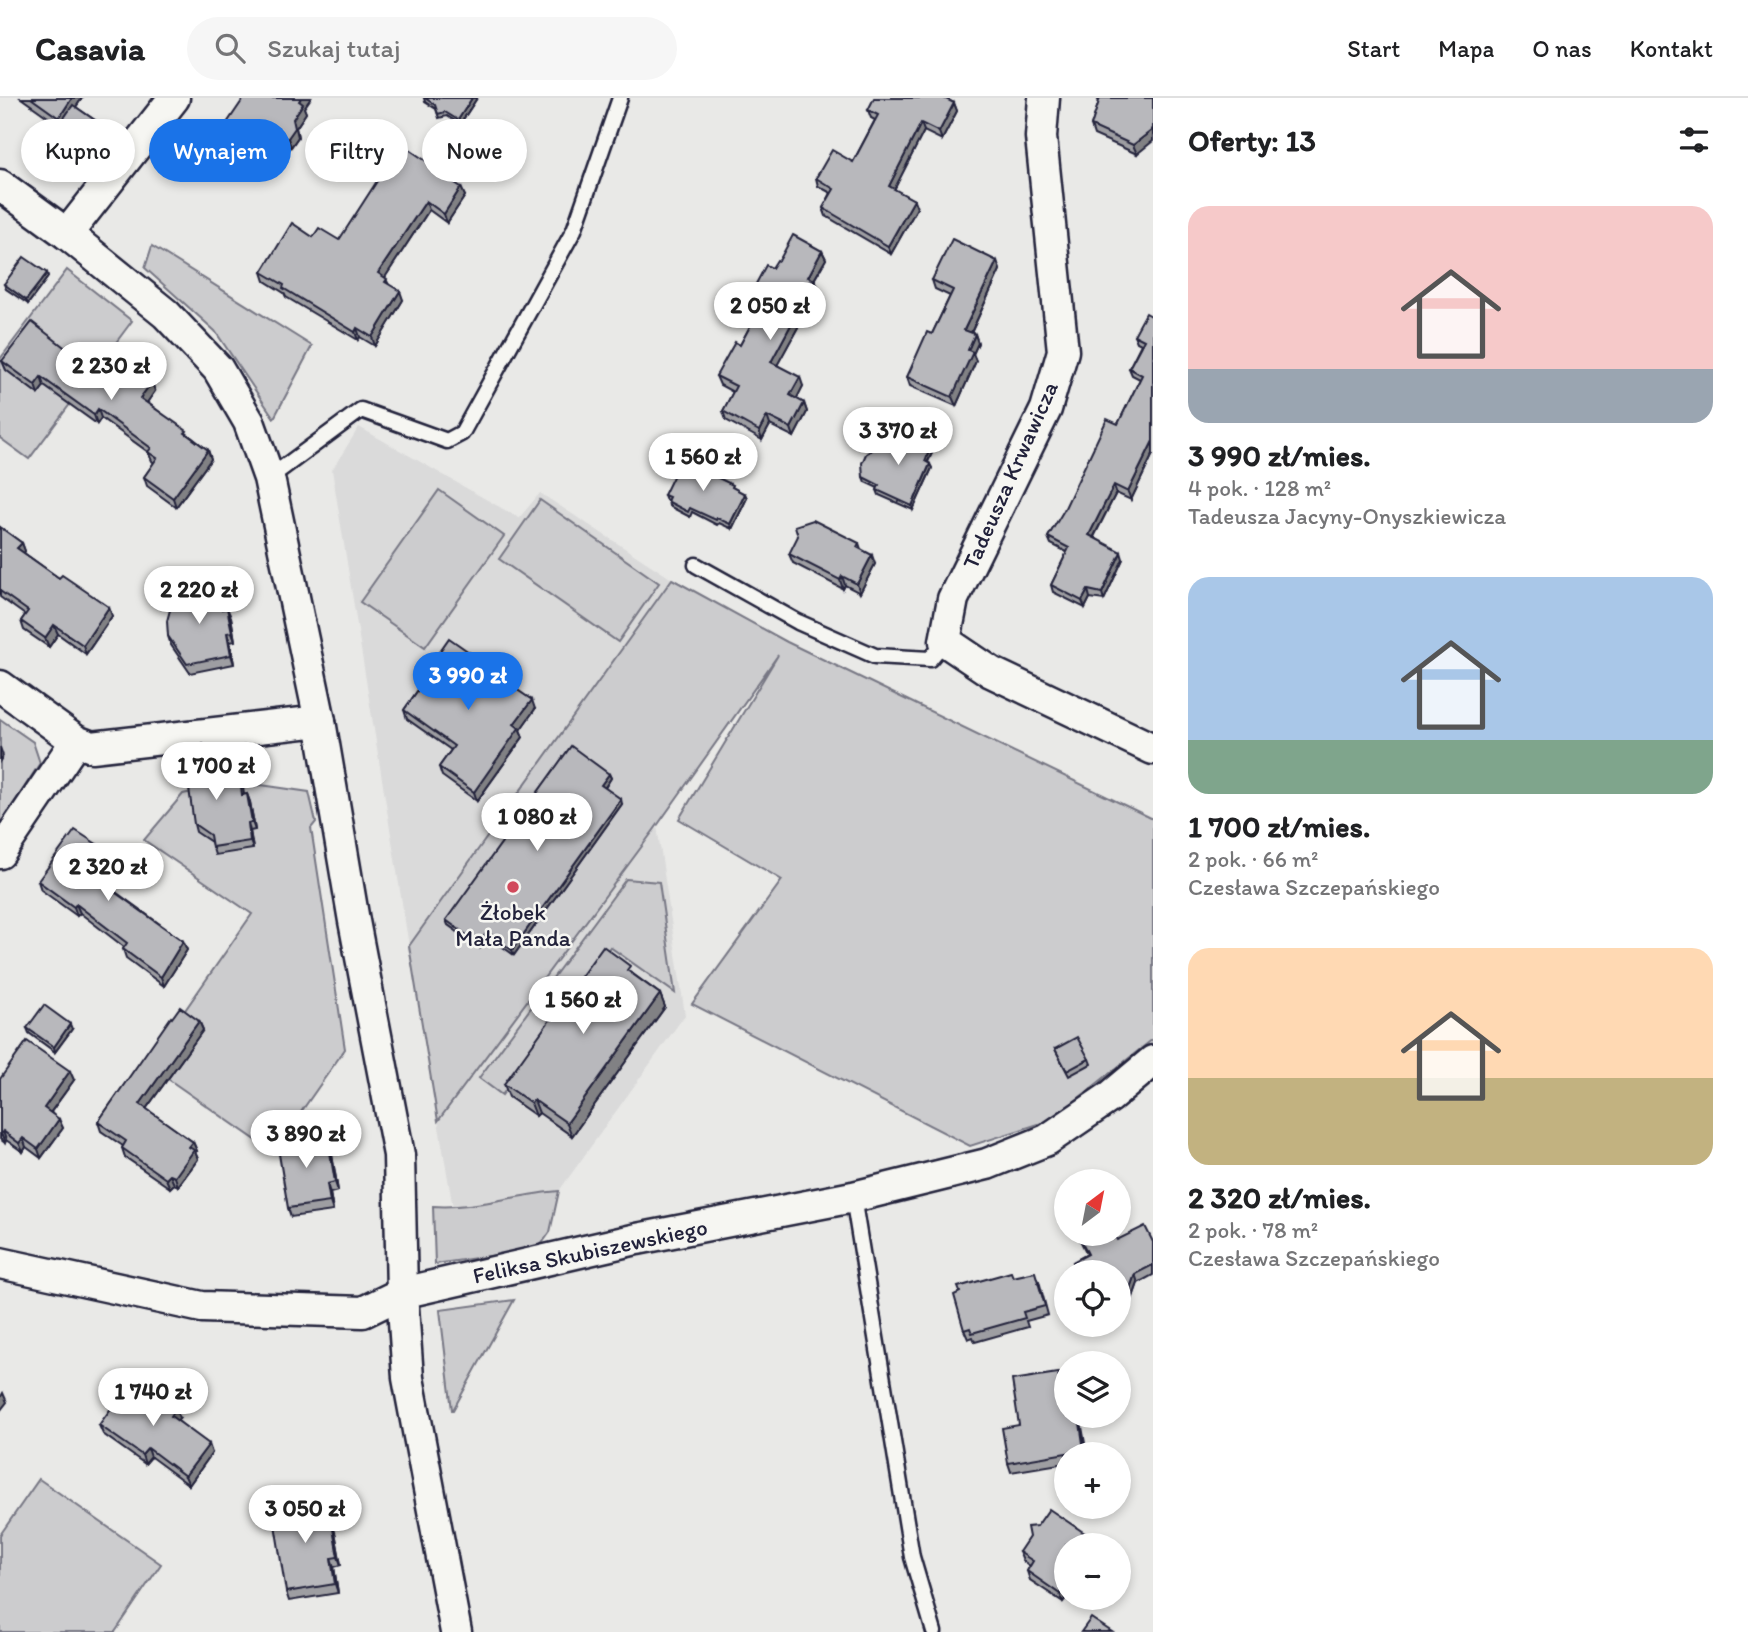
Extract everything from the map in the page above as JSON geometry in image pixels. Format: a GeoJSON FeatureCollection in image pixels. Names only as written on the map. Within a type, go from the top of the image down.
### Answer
{"type":"FeatureCollection","features":[{"type":"Feature","properties":{"kind":"street"},"geometry":{"type":"LineString","coordinates":[[67,234],[174,98]]}},
{"type":"Feature","properties":{"kind":"street","name":"Tadeusza Krwawicza"},"geometry":{"type":"LineString","coordinates":[[945,641],[953,599],[1045,409],[1063,351],[1041,137],[1044,98]]}},
{"type":"Feature","properties":{"kind":"street"},"geometry":{"type":"LineString","coordinates":[[0,185],[67,234],[166,314],[218,369],[249,422],[269,478],[320,721],[354,921],[399,1155],[402,1293],[408,1378],[456,1632]]}},
{"type":"Feature","properties":{"kind":"street"},"geometry":{"type":"LineString","coordinates":[[945,641],[991,672],[1153,749]]}},
{"type":"Feature","properties":{"kind":"street"},"geometry":{"type":"LineString","coordinates":[[0,686],[76,741],[92,747],[320,721]]}},
{"type":"Feature","properties":{"kind":"street"},"geometry":{"type":"LineString","coordinates":[[0,853],[76,741]]}},
{"type":"Feature","properties":{"kind":"street","name":"Feliksa Skubiszewskiego"},"geometry":{"type":"LineString","coordinates":[[0,1263],[202,1307],[363,1312],[402,1293],[637,1239],[853,1197],[987,1164],[1047,1140],[1110,1097],[1153,1061]]}},
{"type":"Feature","properties":{"kind":"lane"},"geometry":{"type":"LineString","coordinates":[[269,478],[361,410],[447,440],[462,433],[573,233],[621,98]]}},
{"type":"Feature","properties":{"kind":"lane"},"geometry":{"type":"LineString","coordinates":[[696,565],[798,622],[875,656],[930,659],[945,641]]}},
{"type":"Feature","properties":{"kind":"lane"},"geometry":{"type":"LineString","coordinates":[[853,1197],[912,1557],[934,1632]]}},
{"type":"Feature","properties":{"kind":"shaded area"},"geometry":{"type":"Polygon","coordinates":[[[152,246],[312,346],[274,418],[215,331],[145,268],[152,246]]]}},
{"type":"Feature","properties":{"kind":"shaded area"},"geometry":{"type":"Polygon","coordinates":[[[67,270],[132,321],[29,459],[0,438],[0,359],[67,270]]]}},
{"type":"Feature","properties":{"kind":"shaded area"},"geometry":{"type":"Polygon","coordinates":[[[359,427],[519,518],[540,493],[672,579],[409,946],[332,470],[359,427]]]}},
{"type":"Feature","properties":{"kind":"shaded area"},"geometry":{"type":"Polygon","coordinates":[[[439,490],[504,536],[425,647],[360,602],[439,490]]]}},
{"type":"Feature","properties":{"kind":"shaded area"},"geometry":{"type":"Polygon","coordinates":[[[540,500],[659,583],[618,642],[499,559],[540,500]]]}},
{"type":"Feature","properties":{"kind":"shaded area"},"geometry":{"type":"Polygon","coordinates":[[[672,579],[787,642],[1153,819],[1153,1039],[1051,1120],[970,1146],[692,1004],[782,880],[679,819],[778,655],[654,830],[438,1121],[409,946],[672,579]]]}},
{"type":"Feature","properties":{"kind":"shaded area"},"geometry":{"type":"Polygon","coordinates":[[[0,719],[33,742],[40,763],[0,825],[0,719]]]}},
{"type":"Feature","properties":{"kind":"shaded area"},"geometry":{"type":"Polygon","coordinates":[[[261,785],[309,792],[316,822],[311,828],[345,1049],[273,1152],[168,1079],[195,1041],[174,1026],[252,914],[144,840],[183,794],[214,787],[261,785]]]}},
{"type":"Feature","properties":{"kind":"shaded area"},"geometry":{"type":"Polygon","coordinates":[[[657,826],[685,1015],[559,1191],[453,1208],[438,1121],[657,826]]]}},
{"type":"Feature","properties":{"kind":"shaded area"},"geometry":{"type":"Polygon","coordinates":[[[626,879],[659,882],[675,993],[610,947],[502,1095],[479,1078],[626,879]]]}},
{"type":"Feature","properties":{"kind":"shaded area"},"geometry":{"type":"Polygon","coordinates":[[[559,1191],[550,1232],[538,1249],[435,1264],[433,1206],[464,1205],[559,1191]]]}},
{"type":"Feature","properties":{"kind":"shaded area"},"geometry":{"type":"Polygon","coordinates":[[[514,1300],[453,1410],[452,1410],[440,1310],[514,1300]]]}},
{"type":"Feature","properties":{"kind":"shaded area"},"geometry":{"type":"Polygon","coordinates":[[[39,1479],[161,1564],[115,1632],[0,1632],[0,1535],[39,1479]]]}},
{"type":"Feature","properties":{"kind":"building"},"geometry":{"type":"Polygon","coordinates":[[[31,98],[72,98],[59,118],[31,98]]]}},
{"type":"Feature","properties":{"kind":"building"},"geometry":{"type":"Polygon","coordinates":[[[244,98],[301,98],[299,101],[303,104],[293,119],[295,128],[291,134],[291,119],[230,119],[244,98]]]}},
{"type":"Feature","properties":{"kind":"building"},"geometry":{"type":"Polygon","coordinates":[[[425,98],[472,98],[459,119],[445,112],[438,114],[435,105],[425,98]]]}},
{"type":"Feature","properties":{"kind":"building"},"geometry":{"type":"Polygon","coordinates":[[[874,98],[944,98],[954,103],[939,132],[921,123],[889,186],[914,200],[888,246],[823,208],[834,189],[816,178],[832,150],[853,162],[878,115],[868,110],[874,98]]]}},
{"type":"Feature","properties":{"kind":"building"},"geometry":{"type":"Polygon","coordinates":[[[1100,98],[1153,98],[1153,128],[1133,145],[1091,126],[1100,98]]]}},
{"type":"Feature","properties":{"kind":"building"},"geometry":{"type":"Polygon","coordinates":[[[73,105],[93,119],[63,119],[73,105]]]}},
{"type":"Feature","properties":{"kind":"building"},"geometry":{"type":"Polygon","coordinates":[[[408,149],[422,158],[422,182],[454,182],[461,187],[444,214],[426,201],[378,273],[387,279],[385,282],[400,291],[372,337],[357,328],[355,332],[262,272],[292,223],[313,237],[319,228],[339,240],[376,182],[408,182],[408,149]]]}},
{"type":"Feature","properties":{"kind":"building"},"geometry":{"type":"Polygon","coordinates":[[[793,235],[822,251],[808,277],[815,280],[771,362],[800,377],[790,395],[804,403],[791,428],[767,416],[759,431],[723,411],[736,386],[716,376],[735,342],[740,345],[763,302],[750,295],[766,265],[772,268],[777,260],[779,261],[793,235]]]}},
{"type":"Feature","properties":{"kind":"building"},"geometry":{"type":"Polygon","coordinates":[[[952,239],[997,261],[964,330],[975,334],[968,350],[973,352],[952,397],[907,377],[927,332],[932,334],[953,290],[932,280],[952,239]]]}},
{"type":"Feature","properties":{"kind":"building"},"geometry":{"type":"Polygon","coordinates":[[[24,257],[47,273],[26,300],[4,284],[24,257]]]}},
{"type":"Feature","properties":{"kind":"building"},"geometry":{"type":"Polygon","coordinates":[[[1146,313],[1153,317],[1153,441],[1128,492],[1114,485],[1089,535],[1121,552],[1102,593],[1088,590],[1082,601],[1051,585],[1069,548],[1048,537],[1064,510],[1107,419],[1118,424],[1142,375],[1129,368],[1144,340],[1134,335],[1146,313]]]}},
{"type":"Feature","properties":{"kind":"building"},"geometry":{"type":"Polygon","coordinates":[[[32,322],[95,371],[109,352],[152,382],[140,398],[187,431],[185,433],[208,450],[173,498],[144,477],[157,458],[148,452],[151,448],[98,409],[94,415],[41,377],[35,385],[2,361],[32,322]]]}},
{"type":"Feature","properties":{"kind":"building"},"geometry":{"type":"Polygon","coordinates":[[[895,429],[931,446],[925,461],[930,464],[912,506],[877,490],[879,485],[863,477],[862,463],[866,454],[883,442],[889,444],[895,429]]]}},
{"type":"Feature","properties":{"kind":"building"},"geometry":{"type":"Polygon","coordinates":[[[681,460],[733,485],[732,487],[745,494],[730,524],[690,508],[688,512],[667,501],[669,497],[664,495],[681,460]]]}},
{"type":"Feature","properties":{"kind":"building"},"geometry":{"type":"Polygon","coordinates":[[[813,520],[859,543],[857,547],[872,555],[857,584],[842,576],[840,580],[789,554],[798,536],[795,526],[813,520]]]}},
{"type":"Feature","properties":{"kind":"building"},"geometry":{"type":"Polygon","coordinates":[[[0,527],[22,543],[17,548],[59,578],[62,575],[109,607],[83,645],[54,625],[45,638],[21,621],[28,611],[0,591],[0,527]]]}},
{"type":"Feature","properties":{"kind":"building"},"geometry":{"type":"Polygon","coordinates":[[[218,586],[222,609],[227,608],[232,632],[227,633],[231,655],[187,664],[168,636],[167,621],[174,595],[218,586]]]}},
{"type":"Feature","properties":{"kind":"building"},"geometry":{"type":"Polygon","coordinates":[[[449,638],[532,700],[514,724],[519,728],[474,792],[439,767],[454,746],[404,710],[420,687],[417,684],[449,638]]]}},
{"type":"Feature","properties":{"kind":"building"},"geometry":{"type":"Polygon","coordinates":[[[203,744],[211,783],[240,778],[242,795],[247,794],[252,822],[248,823],[250,841],[212,847],[210,835],[194,824],[183,746],[203,744]]]}},
{"type":"Feature","properties":{"kind":"building"},"geometry":{"type":"Polygon","coordinates":[[[571,746],[609,774],[601,785],[621,799],[512,950],[487,932],[479,944],[446,920],[571,746]]]}},
{"type":"Feature","properties":{"kind":"building"},"geometry":{"type":"Polygon","coordinates":[[[75,830],[112,854],[95,878],[183,941],[161,977],[123,949],[127,943],[76,904],[74,907],[38,881],[75,830]]]}},
{"type":"Feature","properties":{"kind":"building"},"geometry":{"type":"Polygon","coordinates":[[[603,946],[630,966],[627,970],[660,994],[567,1123],[534,1100],[531,1103],[504,1084],[603,946]]]}},
{"type":"Feature","properties":{"kind":"building"},"geometry":{"type":"Polygon","coordinates":[[[44,1005],[70,1024],[54,1047],[27,1028],[44,1005]]]}},
{"type":"Feature","properties":{"kind":"building"},"geometry":{"type":"Polygon","coordinates":[[[180,1007],[199,1021],[140,1104],[193,1142],[189,1147],[194,1150],[175,1177],[170,1175],[166,1179],[122,1148],[126,1141],[98,1122],[180,1007]]]}},
{"type":"Feature","properties":{"kind":"building"},"geometry":{"type":"Polygon","coordinates":[[[1077,1037],[1089,1059],[1067,1071],[1055,1049],[1077,1037]]]}},
{"type":"Feature","properties":{"kind":"building"},"geometry":{"type":"Polygon","coordinates":[[[27,1041],[70,1071],[44,1108],[59,1119],[38,1149],[23,1138],[19,1143],[3,1131],[0,1133],[0,1079],[27,1041]]]}},
{"type":"Feature","properties":{"kind":"building"},"geometry":{"type":"Polygon","coordinates":[[[327,1134],[335,1182],[327,1184],[330,1202],[288,1208],[277,1142],[327,1134]]]}},
{"type":"Feature","properties":{"kind":"building"},"geometry":{"type":"Polygon","coordinates":[[[1145,1226],[1153,1242],[1153,1265],[1135,1274],[1131,1285],[1131,1260],[1077,1260],[1088,1254],[1084,1246],[1131,1246],[1131,1233],[1145,1226]]]}},
{"type":"Feature","properties":{"kind":"building"},"geometry":{"type":"Polygon","coordinates":[[[1011,1272],[1013,1277],[1035,1272],[1045,1306],[1023,1312],[1025,1318],[972,1333],[970,1328],[964,1330],[954,1295],[960,1292],[958,1287],[1011,1272]]]}},
{"type":"Feature","properties":{"kind":"building"},"geometry":{"type":"Polygon","coordinates":[[[1054,1374],[1054,1428],[1081,1428],[1083,1442],[1054,1442],[1054,1455],[1008,1463],[1002,1428],[1019,1425],[1012,1380],[1054,1374]]]}},
{"type":"Feature","properties":{"kind":"building"},"geometry":{"type":"Polygon","coordinates":[[[133,1378],[176,1409],[171,1416],[209,1444],[185,1476],[148,1448],[142,1455],[99,1425],[133,1378]]]}},
{"type":"Feature","properties":{"kind":"building"},"geometry":{"type":"Polygon","coordinates":[[[320,1498],[325,1524],[332,1523],[338,1557],[331,1558],[335,1584],[286,1592],[272,1506],[320,1498]]]}},
{"type":"Feature","properties":{"kind":"building"},"geometry":{"type":"Polygon","coordinates":[[[1049,1509],[1054,1512],[1054,1519],[1064,1519],[1085,1533],[1054,1533],[1054,1590],[1027,1571],[1033,1561],[1019,1552],[1029,1537],[1027,1527],[1037,1526],[1049,1509]]]}},
{"type":"Feature","properties":{"kind":"building"},"geometry":{"type":"Polygon","coordinates":[[[1091,1618],[1112,1632],[1081,1632],[1091,1618]]]}},
{"type":"Feature","properties":{"kind":"place","name":"Żłobek Mała Panda"},"geometry":{"type":"Point","coordinates":[513,887]}}]}
